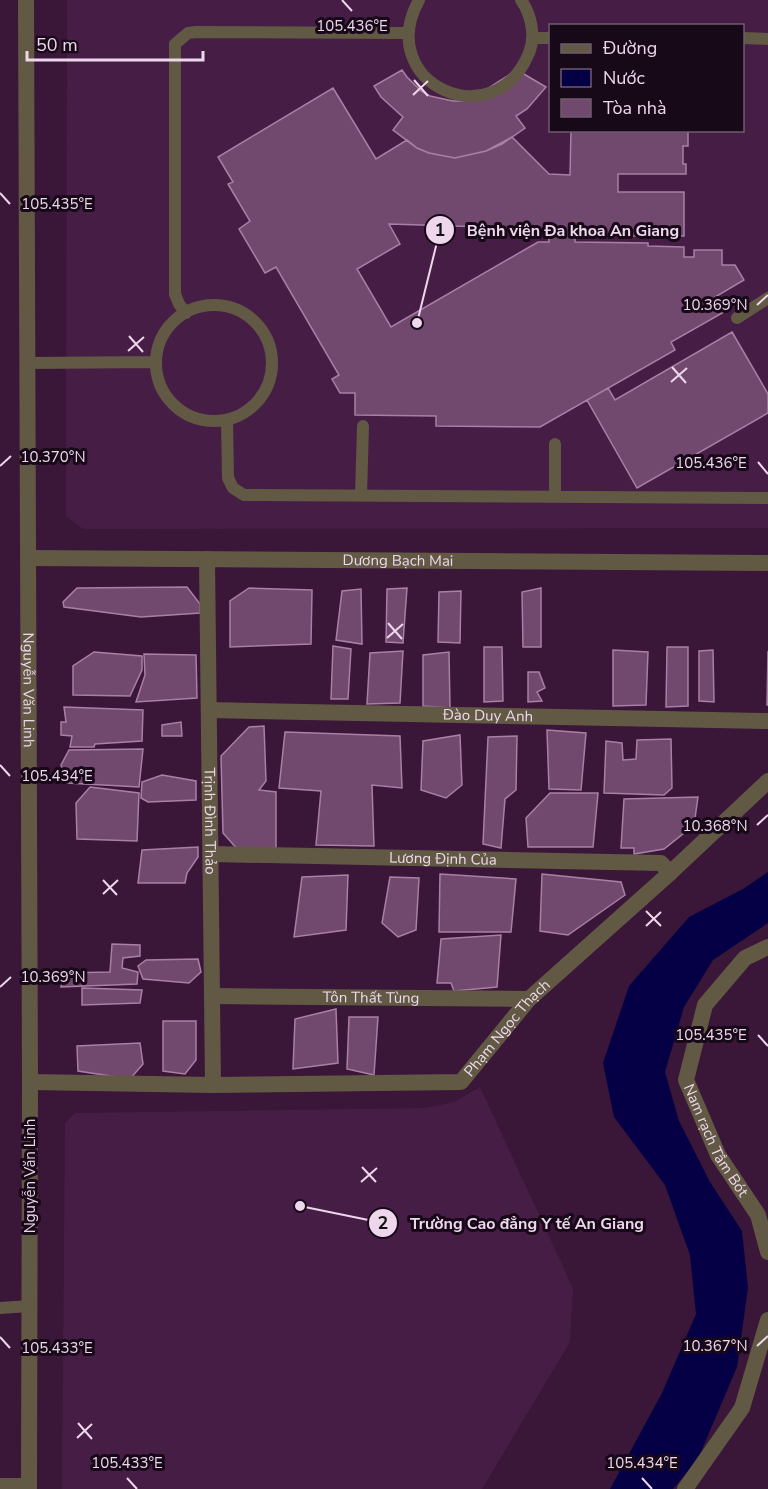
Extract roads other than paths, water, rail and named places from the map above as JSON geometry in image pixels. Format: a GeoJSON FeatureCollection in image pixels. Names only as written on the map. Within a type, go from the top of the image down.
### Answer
{"type":"FeatureCollection","features":[{"type":"Feature","properties":{"kind":"street","name":"Nguyễn Văn Linh"},"geometry":{"type":"LineString","coordinates":[[26,0],[29,558],[29,1486]]}},
{"type":"Feature","properties":{"kind":"street","name":"Dương Bạch Mai"},"geometry":{"type":"LineString","coordinates":[[29,558],[768,562]]}},
{"type":"Feature","properties":{"kind":"street","name":"Trịnh Đình Thảo"},"geometry":{"type":"LineString","coordinates":[[207,559],[213,1085]]}},
{"type":"Feature","properties":{"kind":"street","name":"Đào Duy Anh"},"geometry":{"type":"LineString","coordinates":[[209,710],[768,721]]}},
{"type":"Feature","properties":{"kind":"street","name":"Phạm Ngọc Thạch"},"geometry":{"type":"LineString","coordinates":[[30,1082],[213,1085],[461,1082],[529,999],[670,873],[768,781]]}},
{"type":"Feature","properties":{"kind":"street","name":"Lương Định Của"},"geometry":{"type":"LineString","coordinates":[[211,854],[661,863],[670,873]]}},
{"type":"Feature","properties":{"kind":"street","name":"Nam rạch Tầm Bót"},"geometry":{"type":"LineString","coordinates":[[768,947],[745,958],[705,1005],[686,1080],[718,1155],[758,1215],[768,1252]]}},
{"type":"Feature","properties":{"kind":"street","name":"Tôn Thất Tùng"},"geometry":{"type":"LineString","coordinates":[[212,996],[529,999]]}},
{"type":"Feature","properties":{"kind":"street"},"geometry":{"type":"LineString","coordinates":[[684,1489],[742,1408],[768,1320]]}},
{"type":"Feature","properties":{"kind":"lane"},"geometry":{"type":"LineString","coordinates":[[419,0],[411,14],[407,33],[410,53],[419,71],[434,86],[452,94],[472,97],[492,93],[510,82],[523,67],[531,48],[532,27],[526,7],[521,0]]}},
{"type":"Feature","properties":{"kind":"lane"},"geometry":{"type":"LineString","coordinates":[[186,313],[175,294],[175,44],[188,33],[196,32],[407,33]]}},
{"type":"Feature","properties":{"kind":"lane"},"geometry":{"type":"LineString","coordinates":[[532,38],[549,38]]}},
{"type":"Feature","properties":{"kind":"lane"},"geometry":{"type":"LineString","coordinates":[[744,39],[768,39]]}},
{"type":"Feature","properties":{"kind":"lane"},"geometry":{"type":"LineString","coordinates":[[737,318],[768,298]]}},
{"type":"Feature","properties":{"kind":"lane"},"geometry":{"type":"LineString","coordinates":[[204,306],[225,306],[243,312],[258,325],[269,342],[273,362],[270,381],[260,399],[245,412],[227,420],[210,421],[192,417],[177,408],[166,395],[158,380],[156,362],[160,343],[170,326],[186,313],[204,306]]}},
{"type":"Feature","properties":{"kind":"lane"},"geometry":{"type":"LineString","coordinates":[[28,363],[156,362]]}},
{"type":"Feature","properties":{"kind":"lane"},"geometry":{"type":"LineString","coordinates":[[227,420],[228,478],[233,488],[244,495],[768,498]]}},
{"type":"Feature","properties":{"kind":"lane"},"geometry":{"type":"LineString","coordinates":[[362,496],[363,426]]}},
{"type":"Feature","properties":{"kind":"lane"},"geometry":{"type":"LineString","coordinates":[[555,444],[555,497]]}},
{"type":"Feature","properties":{"kind":"lane"},"geometry":{"type":"LineString","coordinates":[[0,1308],[30,1306]]}},
{"type":"Feature","properties":{"kind":"lane"},"geometry":{"type":"LineString","coordinates":[[0,1484],[29,1486]]}},
{"type":"Feature","properties":{"kind":"water"},"geometry":{"type":"Polygon","coordinates":[[[768,872],[768,923],[713,960],[684,1007],[665,1072],[679,1121],[710,1182],[742,1231],[748,1288],[737,1367],[698,1459],[673,1489],[610,1489],[662,1393],[696,1314],[690,1255],[665,1185],[614,1117],[603,1063],[629,986],[689,917],[743,889],[768,872]]]}},
{"type":"Feature","properties":{"kind":"place","name":"Bệnh viện Đa khoa An Giang"},"geometry":{"type":"Point","coordinates":[417,323]}},
{"type":"Feature","properties":{"kind":"place","name":"Trường Cao đẳng Y tế An Giang"},"geometry":{"type":"Point","coordinates":[300,1206]}}]}
